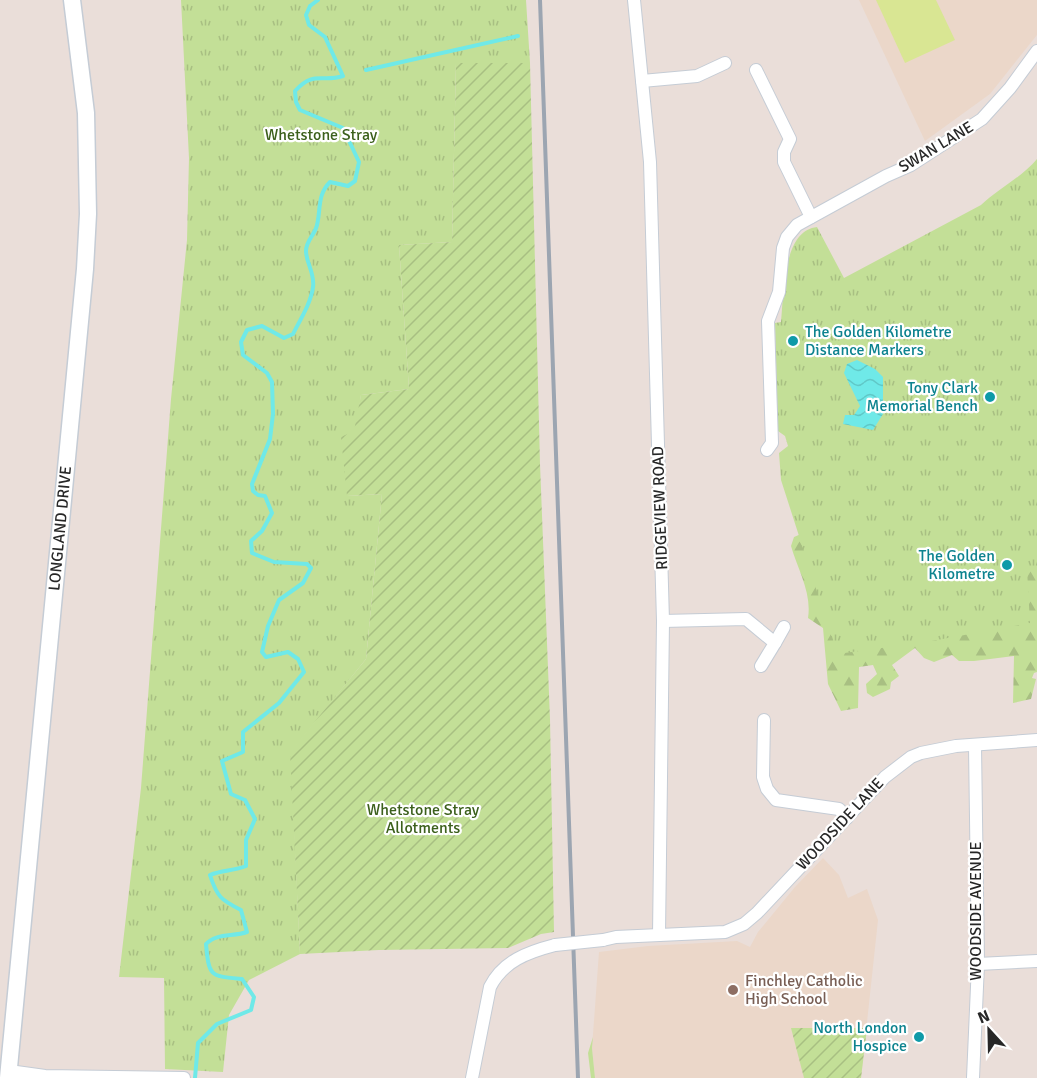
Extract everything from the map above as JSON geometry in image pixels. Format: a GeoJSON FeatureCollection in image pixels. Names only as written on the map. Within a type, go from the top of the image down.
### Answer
{"type":"FeatureCollection","features":[{"type":"Feature","properties":{"kind":"street","name":"LONGLAND DRIVE"},"geometry":{"type":"LineString","coordinates":[[9,1069],[67,466],[87,225],[86,113],[72,0]]}},
{"type":"Feature","properties":{"kind":"street","name":"RIDGEVIEW ROAD"},"geometry":{"type":"LineString","coordinates":[[634,0],[650,162],[663,621],[658,935]]}},
{"type":"Feature","properties":{"kind":"street","name":"SWAN LANE"},"geometry":{"type":"LineString","coordinates":[[767,450],[772,443],[768,321],[779,292],[783,248],[787,237],[797,225],[910,165],[982,119],[1010,88],[1037,51]]}},
{"type":"Feature","properties":{"kind":"street"},"geometry":{"type":"LineString","coordinates":[[642,81],[697,76],[725,63]]}},
{"type":"Feature","properties":{"kind":"street"},"geometry":{"type":"LineString","coordinates":[[756,70],[790,139],[784,152],[784,162],[812,217]]}},
{"type":"Feature","properties":{"kind":"street"},"geometry":{"type":"LineString","coordinates":[[663,621],[746,619],[775,643]]}},
{"type":"Feature","properties":{"kind":"street"},"geometry":{"type":"LineString","coordinates":[[761,666],[784,627]]}},
{"type":"Feature","properties":{"kind":"street"},"geometry":{"type":"LineString","coordinates":[[764,720],[763,777],[767,789],[776,800],[840,809],[848,818]]}},
{"type":"Feature","properties":{"kind":"street","name":"WOODSIDE LANE"},"geometry":{"type":"LineString","coordinates":[[472,1078],[490,987],[503,967],[517,958],[555,945],[658,935],[725,932],[744,924],[757,913],[885,777],[911,757],[934,750],[1037,740]]}},
{"type":"Feature","properties":{"kind":"street","name":"WOODSIDE AVENUE"},"geometry":{"type":"LineString","coordinates":[[973,1078],[978,964],[975,745]]}},
{"type":"Feature","properties":{"kind":"street"},"geometry":{"type":"LineString","coordinates":[[978,964],[1037,962]]}},
{"type":"Feature","properties":{"kind":"street"},"geometry":{"type":"LineString","coordinates":[[9,1069],[45,1076],[184,1078]]}},
{"type":"Feature","properties":{"kind":"shaded area"},"geometry":{"type":"Polygon","coordinates":[[[859,0],[1037,0],[1037,35],[990,94],[925,141],[859,0]]]}},
{"type":"Feature","properties":{"kind":"shaded area","name":"Finchley Catholic High School"},"geometry":{"type":"Polygon","coordinates":[[[823,858],[839,875],[848,898],[867,889],[878,920],[861,1078],[595,1078],[592,1048],[599,952],[648,946],[737,941],[750,947],[758,932],[795,887],[823,858]]]}},
{"type":"Feature","properties":{"kind":"green space","name":"Whetstone Stray"},"geometry":{"type":"Polygon","coordinates":[[[181,0],[526,0],[530,63],[456,63],[452,242],[399,245],[409,389],[361,395],[347,496],[382,494],[366,659],[291,752],[300,954],[249,980],[229,1015],[223,1072],[165,1069],[164,978],[119,977],[141,788],[171,399],[187,240],[189,158],[181,0]]]}},
{"type":"Feature","properties":{"kind":"green space"},"geometry":{"type":"Polygon","coordinates":[[[876,0],[936,0],[955,40],[905,63],[876,0]]]}},
{"type":"Feature","properties":{"kind":"green space","name":"Whetstone Stray Allotments"},"geometry":{"type":"Polygon","coordinates":[[[456,63],[530,63],[540,464],[550,719],[554,932],[541,934],[508,948],[300,954],[290,752],[366,659],[382,494],[347,496],[341,437],[354,431],[361,395],[409,389],[399,245],[452,242],[456,63]]]}},
{"type":"Feature","properties":{"kind":"green space"},"geometry":{"type":"Polygon","coordinates":[[[1037,159],[1037,569],[1027,569],[1030,623],[926,642],[837,654],[781,480],[779,453],[788,446],[785,436],[778,431],[775,323],[781,322],[784,281],[791,252],[797,240],[806,231],[817,227],[844,278],[981,205],[1037,159]]]}},
{"type":"Feature","properties":{"kind":"green space"},"geometry":{"type":"Polygon","coordinates":[[[1037,520],[1037,672],[1032,678],[1036,679],[1031,699],[1013,703],[1014,656],[959,661],[952,655],[934,662],[924,658],[915,648],[892,665],[899,676],[891,682],[890,689],[873,697],[867,693],[866,684],[877,674],[873,665],[859,667],[858,708],[841,711],[828,684],[823,628],[808,618],[806,591],[791,546],[794,537],[815,528],[1037,520]]]}},
{"type":"Feature","properties":{"kind":"green space"},"geometry":{"type":"Polygon","coordinates":[[[791,1028],[867,1028],[861,1078],[804,1078],[791,1028]]]}},
{"type":"Feature","properties":{"kind":"green space"},"geometry":{"type":"Polygon","coordinates":[[[593,1037],[595,1078],[591,1078],[588,1053],[593,1037]]]}},
{"type":"Feature","properties":{"kind":"water"},"geometry":{"type":"Polygon","coordinates":[[[857,360],[875,369],[883,377],[883,414],[873,430],[843,424],[845,415],[854,415],[860,406],[844,373],[847,364],[857,360]]]}},
{"type":"Feature","properties":{"kind":"waterway"},"geometry":{"type":"LineString","coordinates":[[195,1078],[198,1043],[217,1024],[251,1010],[254,997],[242,979],[217,975],[213,973],[208,963],[206,944],[215,938],[247,932],[241,910],[221,897],[210,875],[246,866],[246,840],[255,819],[245,800],[231,794],[222,761],[243,752],[243,732],[279,703],[304,672],[298,659],[288,652],[266,657],[262,652],[268,626],[279,600],[303,583],[311,568],[307,564],[274,562],[252,553],[251,541],[262,531],[272,513],[265,496],[253,491],[252,484],[270,439],[273,414],[272,382],[267,373],[243,355],[241,342],[247,330],[262,326],[284,338],[293,334],[312,293],[313,277],[306,255],[306,247],[316,229],[323,192],[330,182],[348,186],[355,181],[359,162],[343,128],[300,110],[296,102],[295,91],[308,81],[343,76],[325,37],[309,25],[306,15],[310,6],[318,0]]}},
{"type":"Feature","properties":{"kind":"waterway"},"geometry":{"type":"LineString","coordinates":[[366,70],[518,36]]}},
{"type":"Feature","properties":{"kind":"railway"},"geometry":{"type":"LineString","coordinates":[[540,0],[578,1078]]}},
{"type":"Feature","properties":{"kind":"place","name":"The Golden Kilometre Distance Markers"},"geometry":{"type":"Point","coordinates":[793,341]}},
{"type":"Feature","properties":{"kind":"place","name":"Tony Clark Memorial Bench"},"geometry":{"type":"Point","coordinates":[990,397]}},
{"type":"Feature","properties":{"kind":"place","name":"The Golden Kilometre"},"geometry":{"type":"Point","coordinates":[1007,565]}},
{"type":"Feature","properties":{"kind":"place","name":"Finchley Catholic High School"},"geometry":{"type":"Point","coordinates":[733,990]}},
{"type":"Feature","properties":{"kind":"place","name":"North London Hospice"},"geometry":{"type":"Point","coordinates":[919,1037]}}]}
